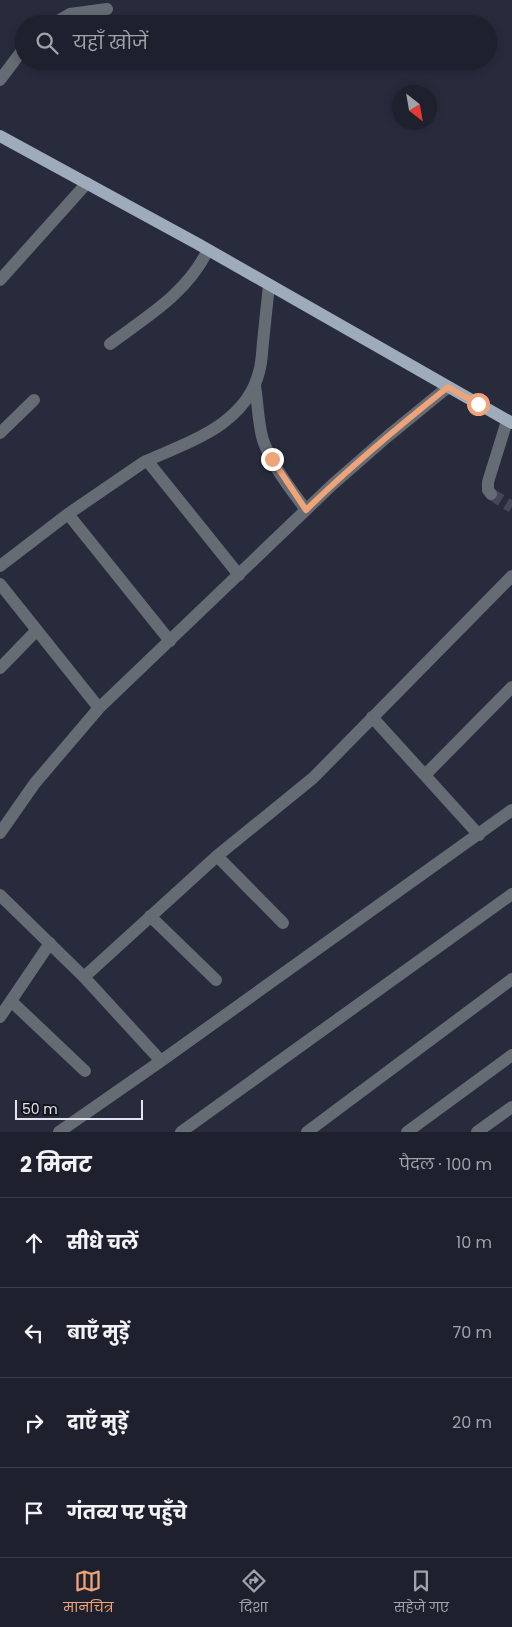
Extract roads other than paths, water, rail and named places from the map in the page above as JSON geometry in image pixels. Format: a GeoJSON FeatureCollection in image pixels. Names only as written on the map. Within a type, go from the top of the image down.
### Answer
{"type":"FeatureCollection","features":[{"type":"Feature","properties":{"kind":"main road"},"geometry":{"type":"LineString","coordinates":[[0,136],[208,250],[510,422]]}},
{"type":"Feature","properties":{"kind":"street"},"geometry":{"type":"LineString","coordinates":[[68,15],[107,9]]}},
{"type":"Feature","properties":{"kind":"street"},"geometry":{"type":"LineString","coordinates":[[0,80],[15,60]]}},
{"type":"Feature","properties":{"kind":"street"},"geometry":{"type":"LineString","coordinates":[[0,280],[87,183]]}},
{"type":"Feature","properties":{"kind":"street"},"geometry":{"type":"LineString","coordinates":[[110,344],[176,294],[201,265],[208,250]]}},
{"type":"Feature","properties":{"kind":"street"},"geometry":{"type":"LineString","coordinates":[[0,566],[68,514],[144,462],[198,439],[222,425],[241,406],[255,386],[260,370],[269,285]]}},
{"type":"Feature","properties":{"kind":"street"},"geometry":{"type":"LineString","coordinates":[[255,386],[263,439],[284,479],[306,510]]}},
{"type":"Feature","properties":{"kind":"street"},"geometry":{"type":"LineString","coordinates":[[0,833],[35,783],[99,708],[332,485],[448,387]]}},
{"type":"Feature","properties":{"kind":"street"},"geometry":{"type":"LineString","coordinates":[[0,433],[34,400]]}},
{"type":"Feature","properties":{"kind":"street"},"geometry":{"type":"LineString","coordinates":[[491,494],[488,490],[488,482],[510,422]]}},
{"type":"Feature","properties":{"kind":"street"},"geometry":{"type":"LineString","coordinates":[[144,462],[149,463],[239,575]]}},
{"type":"Feature","properties":{"kind":"street"},"geometry":{"type":"LineString","coordinates":[[68,514],[170,641]]}},
{"type":"Feature","properties":{"kind":"street"},"geometry":{"type":"LineString","coordinates":[[84,977],[217,856],[313,778],[512,576]]}},
{"type":"Feature","properties":{"kind":"street"},"geometry":{"type":"LineString","coordinates":[[0,584],[99,708]]}},
{"type":"Feature","properties":{"kind":"street"},"geometry":{"type":"LineString","coordinates":[[0,668],[37,630]]}},
{"type":"Feature","properties":{"kind":"street"},"geometry":{"type":"LineString","coordinates":[[425,775],[512,687]]}},
{"type":"Feature","properties":{"kind":"street"},"geometry":{"type":"LineString","coordinates":[[372,717],[479,834]]}},
{"type":"Feature","properties":{"kind":"street"},"geometry":{"type":"LineString","coordinates":[[58,1132],[161,1061],[512,810]]}},
{"type":"Feature","properties":{"kind":"street"},"geometry":{"type":"LineString","coordinates":[[217,856],[283,923]]}},
{"type":"Feature","properties":{"kind":"street"},"geometry":{"type":"LineString","coordinates":[[181,1132],[512,894]]}},
{"type":"Feature","properties":{"kind":"street"},"geometry":{"type":"LineString","coordinates":[[0,895],[84,977],[161,1061]]}},
{"type":"Feature","properties":{"kind":"street"},"geometry":{"type":"LineString","coordinates":[[150,916],[216,980]]}},
{"type":"Feature","properties":{"kind":"street"},"geometry":{"type":"LineString","coordinates":[[0,1017],[50,943]]}},
{"type":"Feature","properties":{"kind":"street"},"geometry":{"type":"LineString","coordinates":[[307,1132],[512,980]]}},
{"type":"Feature","properties":{"kind":"street"},"geometry":{"type":"LineString","coordinates":[[11,1001],[85,1072]]}},
{"type":"Feature","properties":{"kind":"street"},"geometry":{"type":"LineString","coordinates":[[406,1132],[512,1055]]}},
{"type":"Feature","properties":{"kind":"street"},"geometry":{"type":"LineString","coordinates":[[477,1132],[512,1107]]}},
{"type":"Feature","properties":{"kind":"tunnel"},"geometry":{"type":"LineString","coordinates":[[491,494],[512,507]]}}]}
